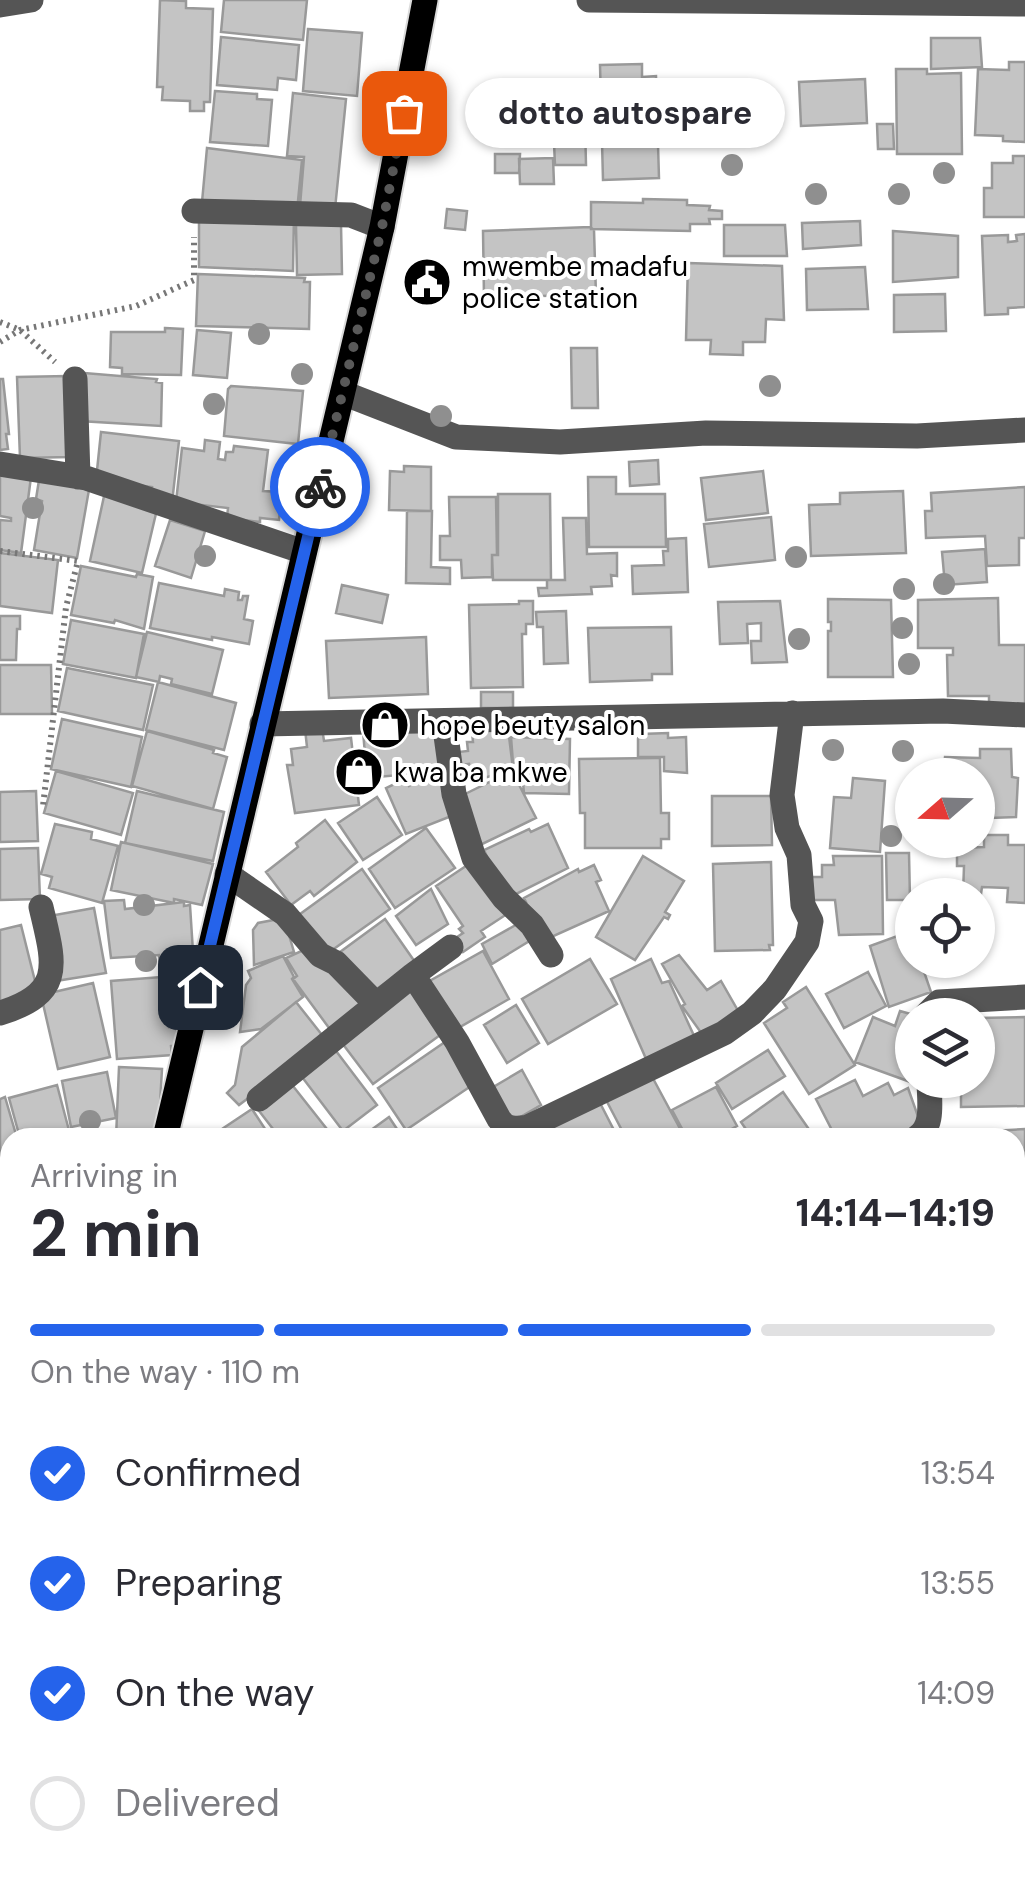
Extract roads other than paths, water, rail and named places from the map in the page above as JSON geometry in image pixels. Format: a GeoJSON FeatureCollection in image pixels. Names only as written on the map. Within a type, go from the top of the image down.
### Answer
{"type":"FeatureCollection","features":[{"type":"Feature","properties":{"kind":"main road"},"geometry":{"type":"LineString","coordinates":[[167,1128],[382,227],[425,0]]}},
{"type":"Feature","properties":{"kind":"street"},"geometry":{"type":"LineString","coordinates":[[0,5],[32,0]]}},
{"type":"Feature","properties":{"kind":"street"},"geometry":{"type":"LineString","coordinates":[[588,0],[1025,4]]}},
{"type":"Feature","properties":{"kind":"street"},"geometry":{"type":"LineString","coordinates":[[194,211],[351,214],[382,227]]}},
{"type":"Feature","properties":{"kind":"street"},"geometry":{"type":"LineString","coordinates":[[75,378],[78,477]]}},
{"type":"Feature","properties":{"kind":"street"},"geometry":{"type":"LineString","coordinates":[[342,393],[456,437],[560,442],[706,433],[917,436],[1025,430]]}},
{"type":"Feature","properties":{"kind":"street"},"geometry":{"type":"LineString","coordinates":[[0,464],[78,477],[304,552]]}},
{"type":"Feature","properties":{"kind":"street"},"geometry":{"type":"LineString","coordinates":[[262,724],[943,711],[1025,715]]}},
{"type":"Feature","properties":{"kind":"street"},"geometry":{"type":"LineString","coordinates":[[538,1128],[724,1032],[752,1013],[776,989],[807,942],[811,921],[803,906],[799,855],[787,828],[782,794],[792,713]]}},
{"type":"Feature","properties":{"kind":"street"},"geometry":{"type":"LineString","coordinates":[[444,720],[454,794],[474,858],[504,898],[532,925],[551,955]]}},
{"type":"Feature","properties":{"kind":"street"},"geometry":{"type":"LineString","coordinates":[[227,874],[285,914],[320,954],[336,963],[375,1003]]}},
{"type":"Feature","properties":{"kind":"street"},"geometry":{"type":"LineString","coordinates":[[0,1012],[20,1007],[46,988],[53,975],[41,907]]}},
{"type":"Feature","properties":{"kind":"street"},"geometry":{"type":"LineString","coordinates":[[259,1099],[375,1003],[452,947]]}},
{"type":"Feature","properties":{"kind":"street"},"geometry":{"type":"LineString","coordinates":[[413,975],[457,1042],[504,1126],[510,1128]]}},
{"type":"Feature","properties":{"kind":"street"},"geometry":{"type":"LineString","coordinates":[[995,999],[1025,997]]}},
{"type":"Feature","properties":{"kind":"street"},"geometry":{"type":"LineString","coordinates":[[926,1128],[928,1098]]}},
{"type":"Feature","properties":{"kind":"place","name":"dotto autospare"},"geometry":{"type":"Point","coordinates":[404,113]}},
{"type":"Feature","properties":{"kind":"place","name":"mwembe madafu police station"},"geometry":{"type":"Point","coordinates":[427,282]}},
{"type":"Feature","properties":{"kind":"place","name":"hope beuty salon"},"geometry":{"type":"Point","coordinates":[385,725]}},
{"type":"Feature","properties":{"kind":"place","name":"kwa ba mkwe"},"geometry":{"type":"Point","coordinates":[359,772]}}]}
